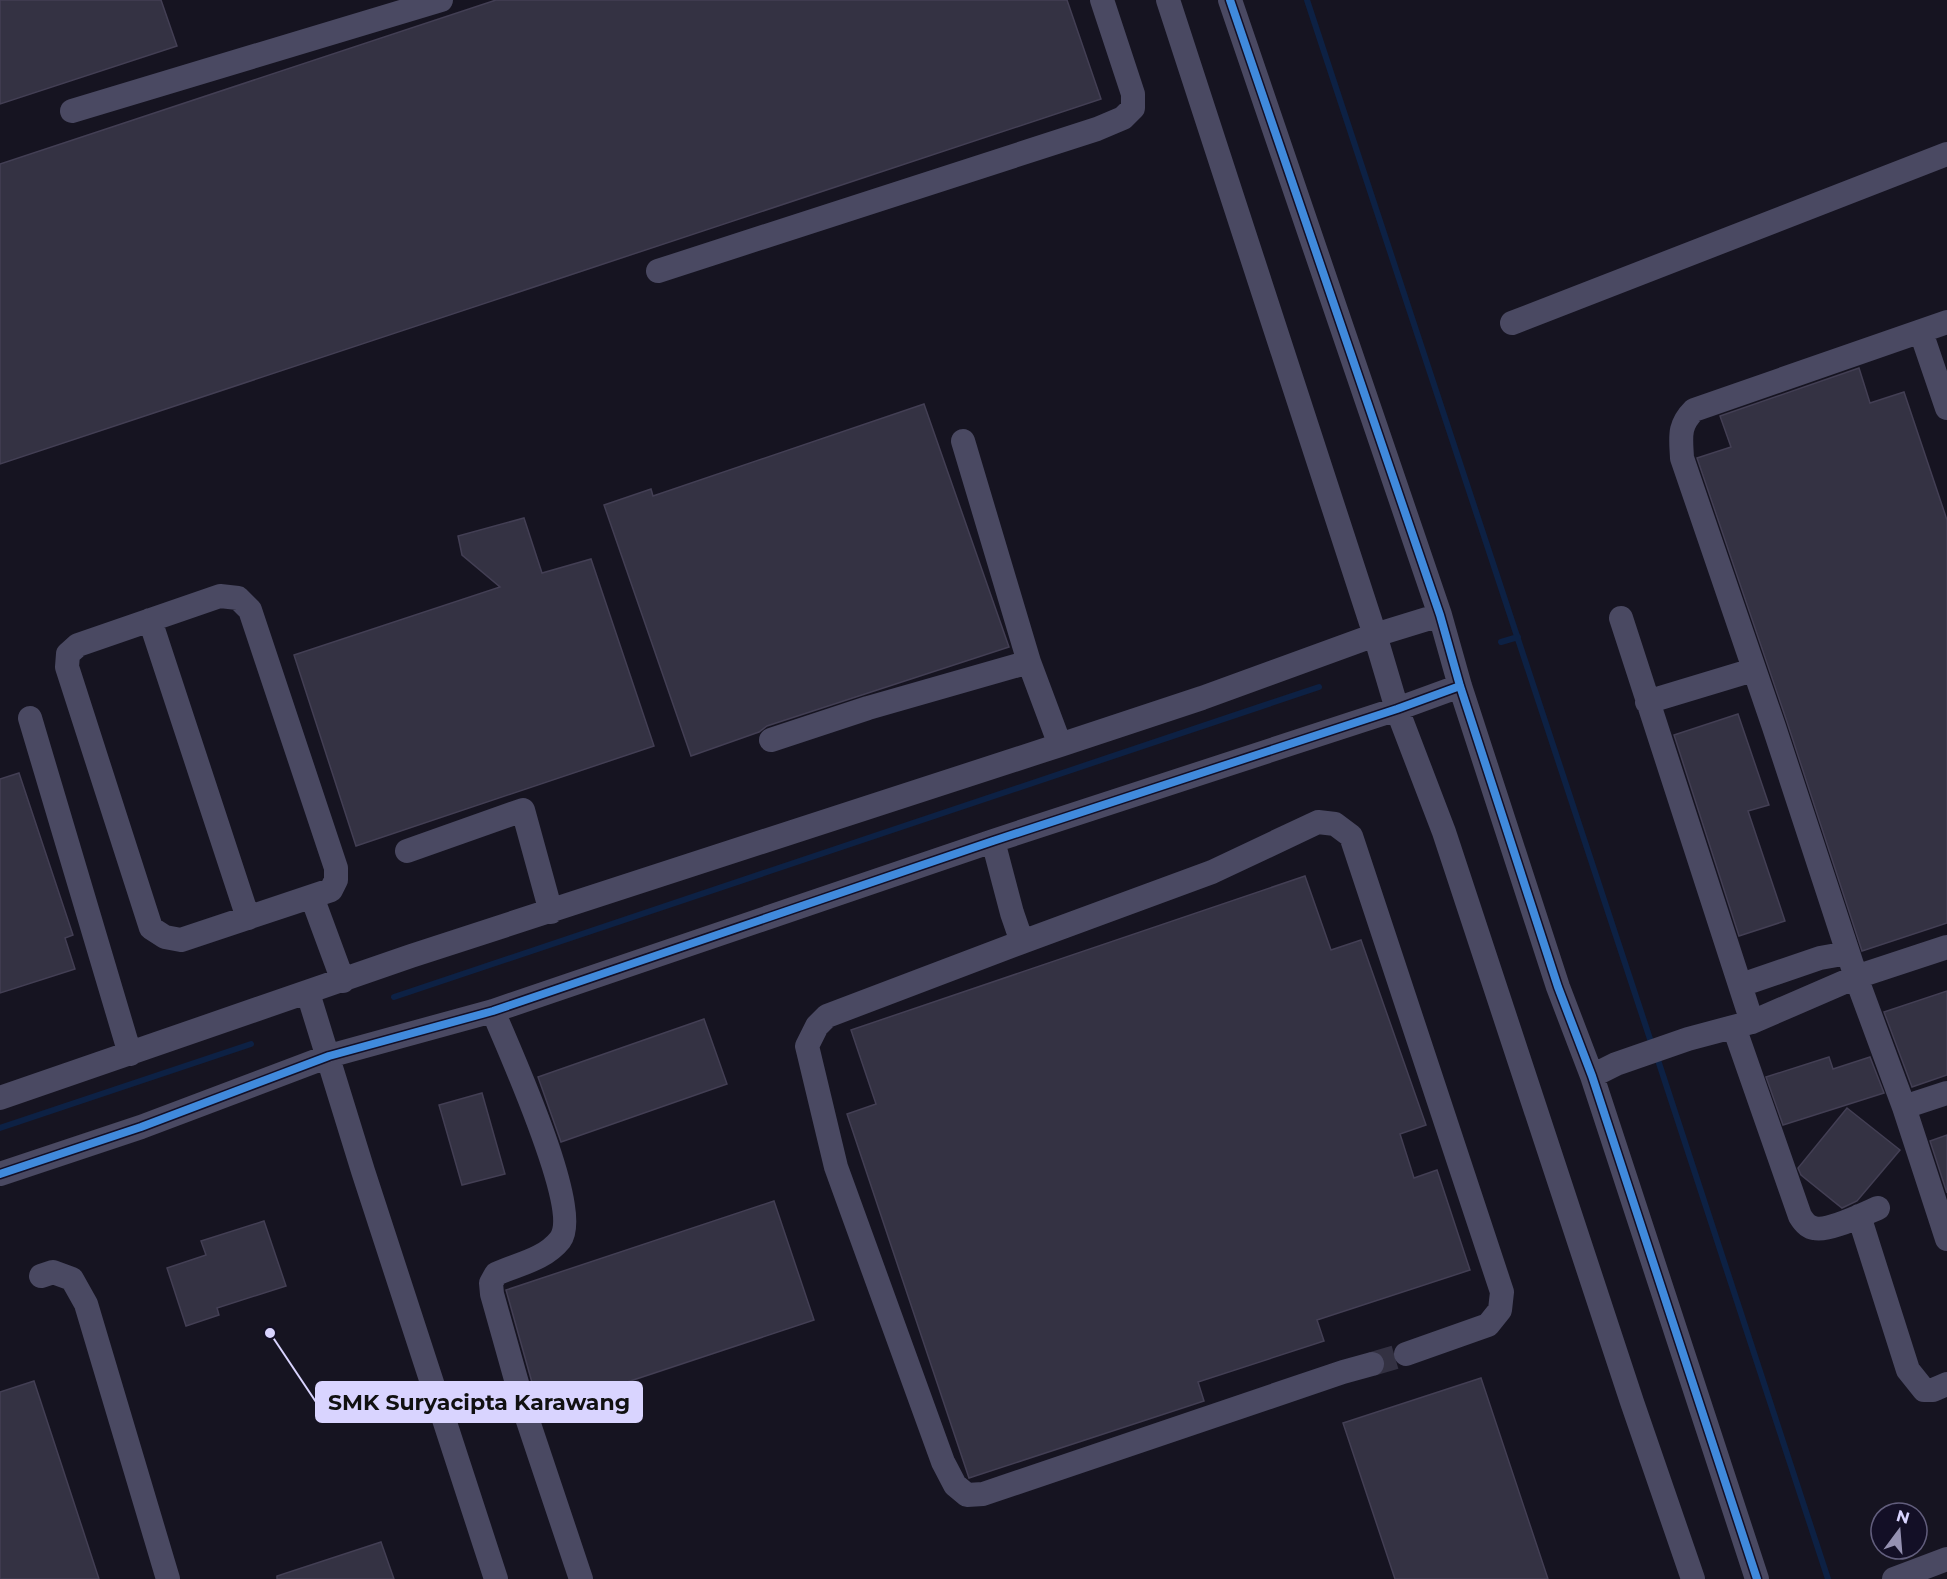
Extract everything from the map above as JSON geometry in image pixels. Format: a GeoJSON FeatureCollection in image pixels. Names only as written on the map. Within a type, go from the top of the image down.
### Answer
{"type":"FeatureCollection","features":[{"type":"Feature","properties":{"kind":"street"},"geometry":{"type":"LineString","coordinates":[[72,111],[441,0]]}},
{"type":"Feature","properties":{"kind":"street"},"geometry":{"type":"LineString","coordinates":[[658,271],[1097,129],[1123,118],[1133,108],[1133,94],[1102,0]]}},
{"type":"Feature","properties":{"kind":"street"},"geometry":{"type":"LineString","coordinates":[[1168,0],[1375,635],[1397,709],[1444,832],[1632,1402],[1693,1579]]}},
{"type":"Feature","properties":{"kind":"street"},"geometry":{"type":"LineString","coordinates":[[1230,0],[1440,615],[1460,686],[1558,987],[1592,1076],[1757,1579]]}},
{"type":"Feature","properties":{"kind":"street"},"geometry":{"type":"LineString","coordinates":[[1512,323],[1947,154]]}},
{"type":"Feature","properties":{"kind":"street"},"geometry":{"type":"LineString","coordinates":[[1947,322],[1694,410],[1684,420],[1681,434],[1682,458],[1856,977],[1904,1107],[1947,1239]]}},
{"type":"Feature","properties":{"kind":"street"},"geometry":{"type":"LineString","coordinates":[[1921,332],[1947,408]]}},
{"type":"Feature","properties":{"kind":"street"},"geometry":{"type":"LineString","coordinates":[[963,441],[1029,662],[1060,745]]}},
{"type":"Feature","properties":{"kind":"street"},"geometry":{"type":"LineString","coordinates":[[220,596],[238,598],[250,610],[336,868],[336,880],[331,890],[181,940],[165,937],[152,928],[67,667],[68,654],[78,645],[150,620],[220,596]]}},
{"type":"Feature","properties":{"kind":"street"},"geometry":{"type":"LineString","coordinates":[[0,1098],[411,956],[1202,698],[1375,635],[1440,615]]}},
{"type":"Feature","properties":{"kind":"street"},"geometry":{"type":"LineString","coordinates":[[1621,618],[1741,985],[1743,1024],[1800,1216],[1805,1223],[1814,1228],[1827,1228],[1869,1212],[1908,1370],[1924,1390],[1928,1391],[1947,1384]]}},
{"type":"Feature","properties":{"kind":"street"},"geometry":{"type":"LineString","coordinates":[[150,620],[248,918]]}},
{"type":"Feature","properties":{"kind":"street"},"geometry":{"type":"LineString","coordinates":[[771,740],[868,708],[1029,662]]}},
{"type":"Feature","properties":{"kind":"street"},"geometry":{"type":"LineString","coordinates":[[1647,702],[1754,670]]}},
{"type":"Feature","properties":{"kind":"street"},"geometry":{"type":"LineString","coordinates":[[0,1174],[141,1127],[328,1056],[493,1011],[993,841],[1397,709],[1460,686]]}},
{"type":"Feature","properties":{"kind":"street"},"geometry":{"type":"LineString","coordinates":[[30,718],[130,1054]]}},
{"type":"Feature","properties":{"kind":"street"},"geometry":{"type":"LineString","coordinates":[[407,851],[523,810],[551,912]]}},
{"type":"Feature","properties":{"kind":"street"},"geometry":{"type":"LineString","coordinates":[[1372,1364],[983,1494],[967,1495],[955,1485],[938,1450],[836,1167],[807,1046],[817,1026],[827,1016],[1212,872],[1318,822],[1335,824],[1351,836],[1502,1292],[1500,1310],[1488,1325],[1406,1354]]}},
{"type":"Feature","properties":{"kind":"street"},"geometry":{"type":"LineString","coordinates":[[993,841],[1022,942]]}},
{"type":"Feature","properties":{"kind":"street"},"geometry":{"type":"LineString","coordinates":[[312,897],[343,981]]}},
{"type":"Feature","properties":{"kind":"street"},"geometry":{"type":"LineString","coordinates":[[1592,1076],[1616,1064],[1743,1024],[1856,977],[1947,947]]}},
{"type":"Feature","properties":{"kind":"street"},"geometry":{"type":"LineString","coordinates":[[1741,985],[1820,958],[1848,952]]}},
{"type":"Feature","properties":{"kind":"street"},"geometry":{"type":"LineString","coordinates":[[308,993],[363,1171],[496,1579]]}},
{"type":"Feature","properties":{"kind":"street"},"geometry":{"type":"LineString","coordinates":[[493,1011],[555,1165],[566,1221],[561,1239],[540,1257],[496,1274],[491,1283],[492,1294],[526,1415],[581,1579]]}},
{"type":"Feature","properties":{"kind":"street"},"geometry":{"type":"LineString","coordinates":[[1904,1107],[1947,1093]]}},
{"type":"Feature","properties":{"kind":"street"},"geometry":{"type":"LineString","coordinates":[[41,1275],[53,1272],[72,1279],[80,1290],[168,1579]]}},
{"type":"Feature","properties":{"kind":"street"},"geometry":{"type":"LineString","coordinates":[[1894,1579],[1947,1559]]}},
{"type":"Feature","properties":{"kind":"building"},"geometry":{"type":"Polygon","coordinates":[[[0,0],[161,0],[177,46],[0,104],[0,0]]]}},
{"type":"Feature","properties":{"kind":"building"},"geometry":{"type":"Polygon","coordinates":[[[496,0],[1067,0],[1101,99],[0,464],[0,164],[496,0]]]}},
{"type":"Feature","properties":{"kind":"building"},"geometry":{"type":"Polygon","coordinates":[[[1859,368],[1870,403],[1904,392],[1947,520],[1947,923],[1862,951],[1697,458],[1731,447],[1720,416],[1859,368]]]}},
{"type":"Feature","properties":{"kind":"building"},"geometry":{"type":"Polygon","coordinates":[[[924,404],[1009,647],[767,726],[759,732],[691,756],[604,505],[651,489],[653,496],[924,404]]]}},
{"type":"Feature","properties":{"kind":"building"},"geometry":{"type":"Polygon","coordinates":[[[524,518],[542,573],[591,559],[654,746],[356,846],[294,655],[500,587],[462,555],[458,536],[524,518]]]}},
{"type":"Feature","properties":{"kind":"building"},"geometry":{"type":"Polygon","coordinates":[[[1738,714],[1769,805],[1748,811],[1785,921],[1739,936],[1674,735],[1738,714]]]}},
{"type":"Feature","properties":{"kind":"building"},"geometry":{"type":"Polygon","coordinates":[[[19,773],[73,935],[65,938],[75,969],[0,993],[0,779],[19,773]]]}},
{"type":"Feature","properties":{"kind":"building"},"geometry":{"type":"Polygon","coordinates":[[[1305,876],[1331,950],[1361,940],[1426,1125],[1400,1134],[1414,1178],[1437,1170],[1470,1270],[1317,1320],[1324,1341],[1198,1382],[1204,1401],[969,1478],[847,1114],[876,1104],[851,1030],[1305,876]]]}},
{"type":"Feature","properties":{"kind":"building"},"geometry":{"type":"Polygon","coordinates":[[[1947,991],[1947,1075],[1912,1087],[1884,1012],[1947,991]]]}},
{"type":"Feature","properties":{"kind":"building"},"geometry":{"type":"Polygon","coordinates":[[[704,1019],[727,1084],[561,1142],[538,1077],[704,1019]]]}},
{"type":"Feature","properties":{"kind":"building"},"geometry":{"type":"Polygon","coordinates":[[[1829,1057],[1833,1069],[1870,1057],[1884,1093],[1783,1125],[1766,1077],[1829,1057]]]}},
{"type":"Feature","properties":{"kind":"building"},"geometry":{"type":"Polygon","coordinates":[[[482,1093],[505,1174],[462,1185],[439,1105],[482,1093]]]}},
{"type":"Feature","properties":{"kind":"building"},"geometry":{"type":"Polygon","coordinates":[[[1847,1108],[1900,1150],[1857,1201],[1842,1208],[1801,1175],[1798,1168],[1847,1108]]]}},
{"type":"Feature","properties":{"kind":"building"},"geometry":{"type":"Polygon","coordinates":[[[1947,1135],[1947,1193],[1930,1141],[1947,1135]]]}},
{"type":"Feature","properties":{"kind":"building"},"geometry":{"type":"Polygon","coordinates":[[[774,1201],[814,1320],[540,1411],[506,1290],[774,1201]]]}},
{"type":"Feature","properties":{"kind":"building"},"geometry":{"type":"Polygon","coordinates":[[[264,1221],[286,1286],[217,1308],[219,1315],[186,1326],[167,1268],[206,1255],[201,1241],[264,1221]]]}},
{"type":"Feature","properties":{"kind":"building"},"geometry":{"type":"Polygon","coordinates":[[[1481,1378],[1548,1579],[1395,1579],[1343,1423],[1481,1378]]]}},
{"type":"Feature","properties":{"kind":"building"},"geometry":{"type":"Polygon","coordinates":[[[34,1381],[99,1579],[0,1579],[0,1392],[34,1381]]]}},
{"type":"Feature","properties":{"kind":"building"},"geometry":{"type":"Polygon","coordinates":[[[381,1542],[394,1579],[277,1579],[277,1576],[381,1542]]]}},
{"type":"Feature","properties":{"kind":"waterway"},"geometry":{"type":"LineString","coordinates":[[1307,0],[1652,1045]]}},
{"type":"Feature","properties":{"kind":"waterway"},"geometry":{"type":"LineString","coordinates":[[1501,642],[1518,637]]}},
{"type":"Feature","properties":{"kind":"waterway"},"geometry":{"type":"LineString","coordinates":[[394,997],[1319,687]]}},
{"type":"Feature","properties":{"kind":"waterway"},"geometry":{"type":"LineString","coordinates":[[0,1128],[251,1044]]}},
{"type":"Feature","properties":{"kind":"waterway"},"geometry":{"type":"LineString","coordinates":[[1656,1054],[1828,1579]]}},
{"type":"Feature","properties":{"kind":"tunnel"},"geometry":{"type":"LineString","coordinates":[[1372,1364],[1406,1354]]}},
{"type":"Feature","properties":{"kind":"cycle path"},"geometry":{"type":"LineString","coordinates":[[1230,0],[1440,615],[1460,686],[1558,987],[1592,1076],[1757,1579]]}},
{"type":"Feature","properties":{"kind":"cycle path"},"geometry":{"type":"LineString","coordinates":[[0,1174],[141,1127],[329,1056],[493,1011],[993,841],[1397,709],[1460,686]]}},
{"type":"Feature","properties":{"kind":"place","name":"SMK Suryacipta Karawang"},"geometry":{"type":"Point","coordinates":[270,1333]}}]}
